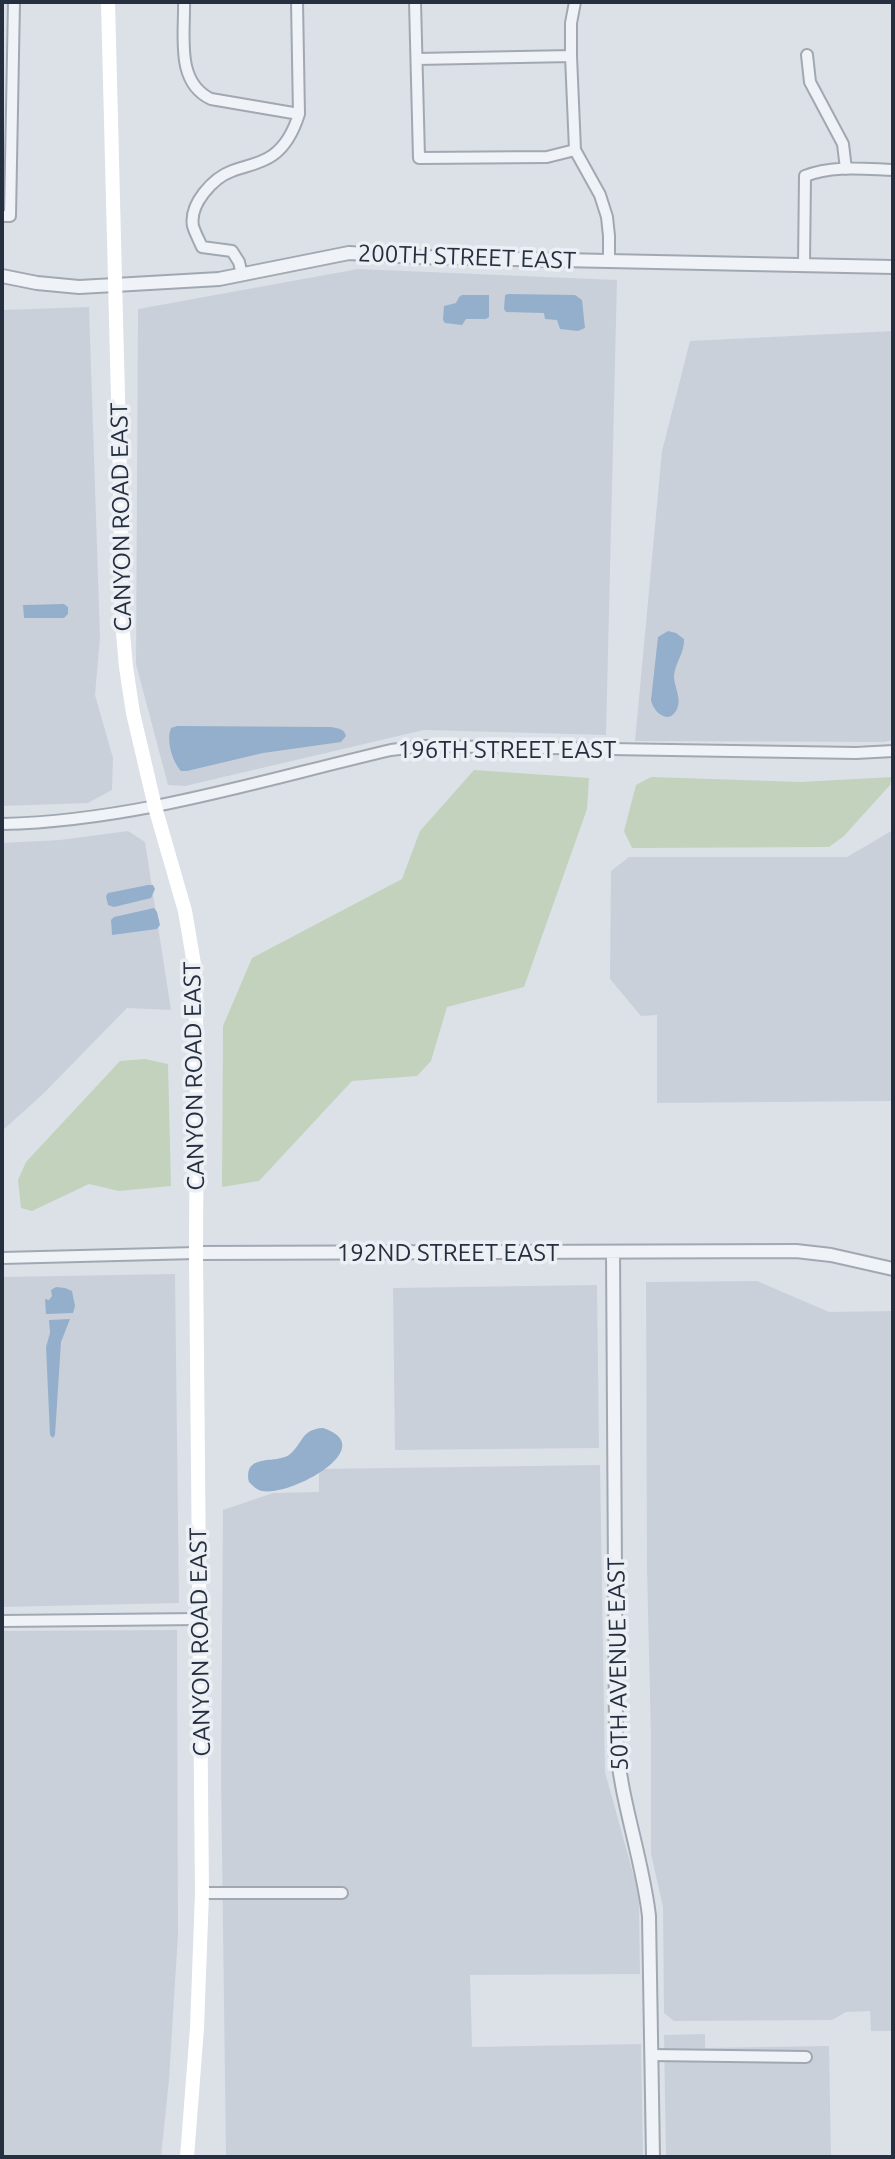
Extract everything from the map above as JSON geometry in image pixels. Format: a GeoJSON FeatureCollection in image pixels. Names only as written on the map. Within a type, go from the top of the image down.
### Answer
{"type":"FeatureCollection","features":[{"type":"Feature","properties":{"kind":"main road","name":"CANYON ROAD EAST"},"geometry":{"type":"LineString","coordinates":[[108,2],[122,621],[126,667],[133,713],[155,807],[185,911],[195,970],[198,1070],[196,1253],[202,1893],[197,2028],[187,2157]]}},
{"type":"Feature","properties":{"kind":"street"},"geometry":{"type":"LineString","coordinates":[[2,216],[10,216],[6,185],[8,20],[14,2]]}},
{"type":"Feature","properties":{"kind":"street"},"geometry":{"type":"LineString","coordinates":[[184,2],[186,66],[189,79],[195,88],[211,99],[299,114]]}},
{"type":"Feature","properties":{"kind":"street"},"geometry":{"type":"LineString","coordinates":[[242,275],[239,262],[232,251],[202,247],[193,226],[197,206],[215,180],[272,156],[292,134],[299,114],[297,2]]}},
{"type":"Feature","properties":{"kind":"street"},"geometry":{"type":"LineString","coordinates":[[415,2],[419,158],[547,157],[575,149]]}},
{"type":"Feature","properties":{"kind":"street"},"geometry":{"type":"LineString","coordinates":[[575,2],[571,23],[575,149],[600,195],[607,217],[609,261]]}},
{"type":"Feature","properties":{"kind":"street"},"geometry":{"type":"LineString","coordinates":[[807,55],[810,82],[843,144],[846,169]]}},
{"type":"Feature","properties":{"kind":"street"},"geometry":{"type":"LineString","coordinates":[[416,59],[571,56]]}},
{"type":"Feature","properties":{"kind":"street"},"geometry":{"type":"LineString","coordinates":[[803,265],[805,176],[846,169],[893,170]]}},
{"type":"Feature","properties":{"kind":"street","name":"200TH STREET EAST"},"geometry":{"type":"LineString","coordinates":[[2,276],[37,283],[79,286],[192,281],[242,275],[349,253],[419,257],[893,267]]}},
{"type":"Feature","properties":{"kind":"street","name":"196TH STREET EAST"},"geometry":{"type":"LineString","coordinates":[[2,824],[67,821],[155,807],[391,750],[425,746],[856,753],[893,751]]}},
{"type":"Feature","properties":{"kind":"street","name":"192ND STREET EAST"},"geometry":{"type":"LineString","coordinates":[[2,1258],[196,1253],[796,1251],[831,1255],[893,1269]]}},
{"type":"Feature","properties":{"kind":"street","name":"50TH AVENUE EAST"},"geometry":{"type":"LineString","coordinates":[[613,1252],[617,1756],[621,1784],[646,1886],[649,1916],[653,2157]]}},
{"type":"Feature","properties":{"kind":"street"},"geometry":{"type":"LineString","coordinates":[[2,1622],[200,1619]]}},
{"type":"Feature","properties":{"kind":"street"},"geometry":{"type":"LineString","coordinates":[[202,1893],[342,1893]]}},
{"type":"Feature","properties":{"kind":"street"},"geometry":{"type":"LineString","coordinates":[[651,2056],[806,2057]]}},
{"type":"Feature","properties":{"kind":"shaded area"},"geometry":{"type":"Polygon","coordinates":[[[358,269],[617,280],[606,735],[424,730],[185,786],[168,785],[136,664],[138,309],[358,269]]]}},
{"type":"Feature","properties":{"kind":"shaded area"},"geometry":{"type":"Polygon","coordinates":[[[89,307],[100,637],[95,695],[113,758],[112,790],[88,803],[2,806],[2,310],[89,307]]]}},
{"type":"Feature","properties":{"kind":"shaded area"},"geometry":{"type":"Polygon","coordinates":[[[893,331],[893,740],[635,741],[662,451],[690,341],[893,331]]]}},
{"type":"Feature","properties":{"kind":"shaded area"},"geometry":{"type":"Polygon","coordinates":[[[893,830],[893,1101],[657,1103],[657,1015],[641,1016],[610,979],[611,871],[629,857],[847,857],[893,830]]]}},
{"type":"Feature","properties":{"kind":"shaded area"},"geometry":{"type":"Polygon","coordinates":[[[128,831],[145,842],[171,1010],[127,1008],[43,1094],[2,1131],[2,843],[60,840],[128,831]]]}},
{"type":"Feature","properties":{"kind":"shaded area"},"geometry":{"type":"Polygon","coordinates":[[[175,1274],[179,1603],[2,1607],[2,1277],[175,1274]]]}},
{"type":"Feature","properties":{"kind":"shaded area"},"geometry":{"type":"Polygon","coordinates":[[[757,1281],[829,1312],[893,1311],[893,2031],[871,2031],[870,2011],[846,2012],[832,2020],[674,2021],[664,2013],[663,1907],[651,1854],[646,1282],[757,1281]]]}},
{"type":"Feature","properties":{"kind":"shaded area"},"geometry":{"type":"Polygon","coordinates":[[[597,1285],[599,1448],[395,1450],[393,1288],[597,1285]]]}},
{"type":"Feature","properties":{"kind":"shaded area"},"geometry":{"type":"Polygon","coordinates":[[[600,1465],[605,1772],[636,1884],[639,1902],[640,1974],[470,1975],[472,2047],[641,2044],[643,2157],[226,2157],[221,1773],[223,1510],[273,1493],[319,1492],[319,1469],[600,1465]]]}},
{"type":"Feature","properties":{"kind":"shaded area"},"geometry":{"type":"Polygon","coordinates":[[[177,1630],[178,1934],[169,2080],[161,2157],[2,2157],[2,1631],[177,1630]]]}},
{"type":"Feature","properties":{"kind":"shaded area"},"geometry":{"type":"Polygon","coordinates":[[[705,2034],[705,2048],[829,2046],[831,2157],[666,2157],[664,2035],[705,2034]]]}},
{"type":"Feature","properties":{"kind":"green space"},"geometry":{"type":"Polygon","coordinates":[[[474,770],[589,778],[587,809],[524,987],[447,1007],[431,1061],[417,1076],[352,1081],[259,1181],[222,1187],[223,1026],[252,958],[402,879],[420,831],[474,770]]]}},
{"type":"Feature","properties":{"kind":"green space"},"geometry":{"type":"Polygon","coordinates":[[[651,777],[801,782],[892,777],[890,785],[844,836],[829,847],[632,848],[624,831],[636,785],[651,777]]]}},
{"type":"Feature","properties":{"kind":"green space"},"geometry":{"type":"Polygon","coordinates":[[[145,1059],[168,1064],[171,1186],[119,1191],[89,1184],[32,1211],[21,1208],[18,1180],[26,1162],[120,1061],[145,1059]]]}},
{"type":"Feature","properties":{"kind":"water"},"geometry":{"type":"Polygon","coordinates":[[[462,295],[489,295],[489,317],[466,319],[462,325],[445,323],[444,306],[456,303],[462,295]]]}},
{"type":"Feature","properties":{"kind":"water"},"geometry":{"type":"Polygon","coordinates":[[[505,295],[575,295],[582,300],[585,328],[578,331],[560,329],[557,320],[545,319],[544,313],[506,312],[505,295]]]}},
{"type":"Feature","properties":{"kind":"water"},"geometry":{"type":"Polygon","coordinates":[[[64,604],[68,607],[68,614],[64,618],[24,618],[23,605],[64,604]]]}},
{"type":"Feature","properties":{"kind":"water"},"geometry":{"type":"Polygon","coordinates":[[[668,631],[684,639],[684,644],[674,676],[678,705],[674,714],[666,717],[658,713],[651,700],[658,637],[668,631]]]}},
{"type":"Feature","properties":{"kind":"water"},"geometry":{"type":"Polygon","coordinates":[[[330,727],[342,730],[346,736],[341,742],[263,753],[181,771],[175,762],[170,744],[171,728],[330,727]]]}},
{"type":"Feature","properties":{"kind":"water"},"geometry":{"type":"Polygon","coordinates":[[[153,885],[155,889],[151,898],[114,907],[108,905],[108,893],[153,885]]]}},
{"type":"Feature","properties":{"kind":"water"},"geometry":{"type":"Polygon","coordinates":[[[154,908],[160,925],[157,929],[112,935],[111,920],[114,917],[154,908]]]}},
{"type":"Feature","properties":{"kind":"water"},"geometry":{"type":"Polygon","coordinates":[[[56,1287],[72,1291],[75,1306],[73,1313],[46,1314],[45,1299],[49,1300],[52,1296],[51,1290],[56,1287]]]}},
{"type":"Feature","properties":{"kind":"water"},"geometry":{"type":"Polygon","coordinates":[[[70,1319],[61,1342],[53,1438],[50,1435],[46,1347],[50,1333],[49,1320],[70,1319]]]}},
{"type":"Feature","properties":{"kind":"water"},"geometry":{"type":"Polygon","coordinates":[[[323,1428],[338,1436],[342,1447],[337,1458],[325,1469],[309,1479],[275,1491],[260,1490],[249,1482],[248,1473],[255,1463],[289,1455],[306,1434],[323,1428]]]}}]}
